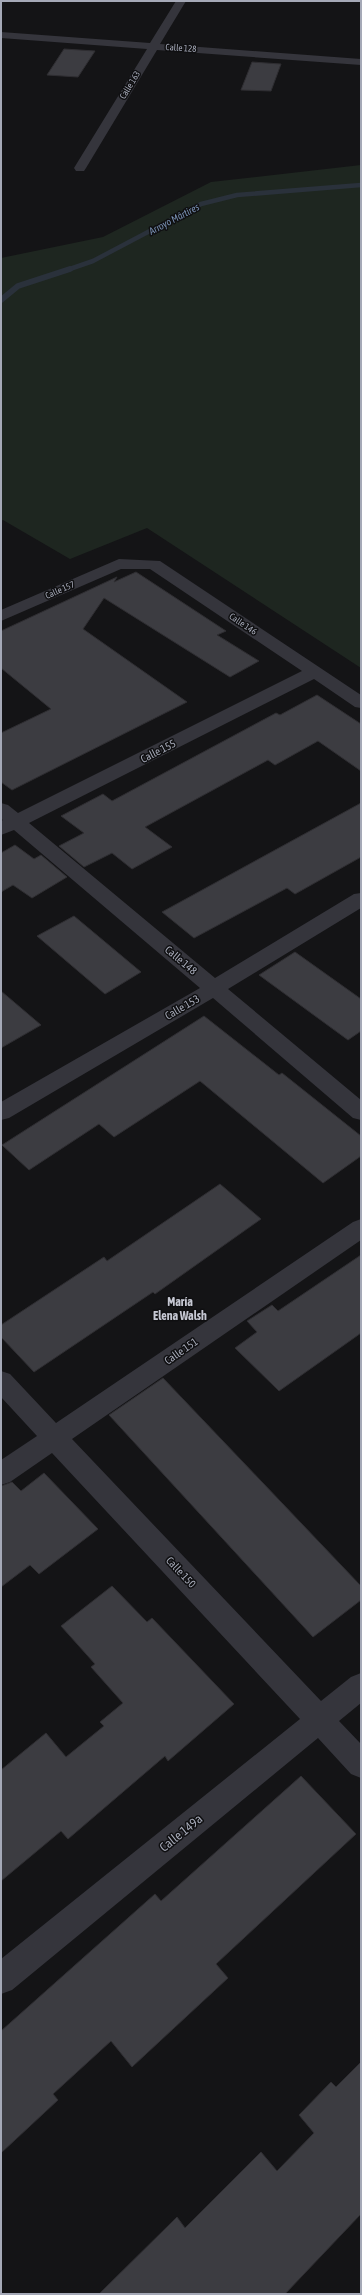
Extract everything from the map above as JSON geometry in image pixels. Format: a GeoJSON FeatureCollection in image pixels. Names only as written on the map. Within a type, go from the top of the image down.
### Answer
{"type":"FeatureCollection","features":[{"type":"Feature","properties":{"kind":"street","name":"Calle 163"},"geometry":{"type":"LineString","coordinates":[[80,168],[181,1]]}},
{"type":"Feature","properties":{"kind":"street","name":"Calle 128"},"geometry":{"type":"LineString","coordinates":[[1,35],[361,62]]}},
{"type":"Feature","properties":{"kind":"street","name":"Calle 157"},"geometry":{"type":"LineString","coordinates":[[1,616],[118,564]]}},
{"type":"Feature","properties":{"kind":"street","name":"Calle 146"},"geometry":{"type":"LineString","coordinates":[[118,564],[154,564],[361,703]]}},
{"type":"Feature","properties":{"kind":"street","name":"Calle 155"},"geometry":{"type":"LineString","coordinates":[[9,826],[314,672]]}},
{"type":"Feature","properties":{"kind":"street","name":"Calle 148"},"geometry":{"type":"LineString","coordinates":[[1,809],[9,826],[214,988],[361,1112]]}},
{"type":"Feature","properties":{"kind":"street","name":"Calle 153"},"geometry":{"type":"LineString","coordinates":[[1,1112],[214,988],[361,899]]}},
{"type":"Feature","properties":{"kind":"street","name":"Calle 151"},"geometry":{"type":"LineString","coordinates":[[1,1474],[361,1228]]}},
{"type":"Feature","properties":{"kind":"street","name":"Calle 150"},"geometry":{"type":"LineString","coordinates":[[1,1381],[361,1764]]}},
{"type":"Feature","properties":{"kind":"street","name":"Calle 149a"},"geometry":{"type":"LineString","coordinates":[[1,1980],[361,1686]]}},
{"type":"Feature","properties":{"kind":"shaded area"},"geometry":{"type":"Polygon","coordinates":[[[361,165],[361,668],[147,528],[70,559],[3,520],[1,521],[1,258],[103,237],[211,182],[361,165]]]}},
{"type":"Feature","properties":{"kind":"building"},"geometry":{"type":"Polygon","coordinates":[[[64,49],[95,51],[78,77],[47,75],[64,49]]]}},
{"type":"Feature","properties":{"kind":"building"},"geometry":{"type":"Polygon","coordinates":[[[252,62],[281,64],[271,91],[241,90],[252,62]]]}},
{"type":"Feature","properties":{"kind":"building"},"geometry":{"type":"Polygon","coordinates":[[[136,572],[226,631],[217,635],[259,661],[230,677],[104,598],[83,629],[187,702],[12,790],[1,782],[1,733],[51,709],[1,668],[1,631],[117,577],[114,582],[136,572]]]}},
{"type":"Feature","properties":{"kind":"building"},"geometry":{"type":"Polygon","coordinates":[[[317,695],[361,724],[361,771],[318,741],[275,765],[268,760],[145,827],[172,847],[132,869],[112,853],[84,867],[59,846],[84,833],[61,816],[103,794],[112,801],[276,713],[280,715],[317,695]]]}},
{"type":"Feature","properties":{"kind":"building"},"geometry":{"type":"Polygon","coordinates":[[[361,803],[361,857],[295,894],[287,888],[194,938],[162,912],[361,803]]]}},
{"type":"Feature","properties":{"kind":"building"},"geometry":{"type":"Polygon","coordinates":[[[15,845],[34,859],[41,855],[67,877],[32,898],[13,885],[1,892],[1,853],[15,845]]]}},
{"type":"Feature","properties":{"kind":"building"},"geometry":{"type":"Polygon","coordinates":[[[74,916],[141,972],[105,994],[37,936],[74,916]]]}},
{"type":"Feature","properties":{"kind":"building"},"geometry":{"type":"Polygon","coordinates":[[[295,952],[361,999],[361,1031],[348,1040],[259,975],[295,952]]]}},
{"type":"Feature","properties":{"kind":"building"},"geometry":{"type":"Polygon","coordinates":[[[1,991],[41,1025],[1,1048],[1,991]]]}},
{"type":"Feature","properties":{"kind":"building"},"geometry":{"type":"Polygon","coordinates":[[[204,1016],[279,1075],[282,1073],[361,1136],[361,1156],[323,1183],[200,1081],[114,1137],[99,1124],[29,1170],[2,1145],[204,1016]]]}},
{"type":"Feature","properties":{"kind":"building"},"geometry":{"type":"Polygon","coordinates":[[[220,1184],[261,1219],[155,1294],[153,1292],[34,1372],[1,1337],[1,1325],[104,1257],[107,1261],[220,1184]]]}},
{"type":"Feature","properties":{"kind":"building"},"geometry":{"type":"Polygon","coordinates":[[[361,1255],[361,1333],[279,1391],[235,1348],[257,1332],[247,1321],[272,1305],[278,1311],[361,1255]]]}},
{"type":"Feature","properties":{"kind":"building"},"geometry":{"type":"Polygon","coordinates":[[[163,1378],[361,1586],[361,1600],[313,1637],[109,1415],[163,1378]]]}},
{"type":"Feature","properties":{"kind":"building"},"geometry":{"type":"Polygon","coordinates":[[[44,1473],[98,1529],[39,1574],[30,1565],[1,1587],[1,1486],[12,1482],[21,1491],[44,1473]]]}},
{"type":"Feature","properties":{"kind":"building"},"geometry":{"type":"Polygon","coordinates":[[[112,1586],[147,1622],[152,1618],[234,1704],[168,1761],[165,1756],[68,1839],[61,1831],[1,1881],[1,1770],[46,1733],[66,1757],[104,1726],[100,1722],[123,1703],[91,1667],[95,1664],[61,1626],[112,1586]]]}},
{"type":"Feature","properties":{"kind":"building"},"geometry":{"type":"Polygon","coordinates":[[[301,1776],[356,1834],[216,1964],[228,1978],[132,2067],[111,2041],[53,2094],[58,2100],[1,2153],[1,2031],[155,1894],[161,1901],[301,1776]]]}},
{"type":"Feature","properties":{"kind":"building"},"geometry":{"type":"Polygon","coordinates":[[[361,2062],[361,2214],[285,2294],[99,2294],[177,2217],[185,2228],[261,2152],[277,2171],[314,2133],[299,2115],[331,2082],[336,2087],[361,2062]]]}},
{"type":"Feature","properties":{"kind":"waterway","name":"Arroyo Mártires"},"geometry":{"type":"LineString","coordinates":[[68,270],[93,261],[201,204],[237,195],[361,185]]}},
{"type":"Feature","properties":{"kind":"waterway","name":"Arroyo Mártires"},"geometry":{"type":"LineString","coordinates":[[1,300],[18,286],[68,270]]}},
{"type":"Feature","properties":{"kind":"district","name":"María Elena Walsh"},"geometry":{"type":"Point","coordinates":[180,1309]}}]}
